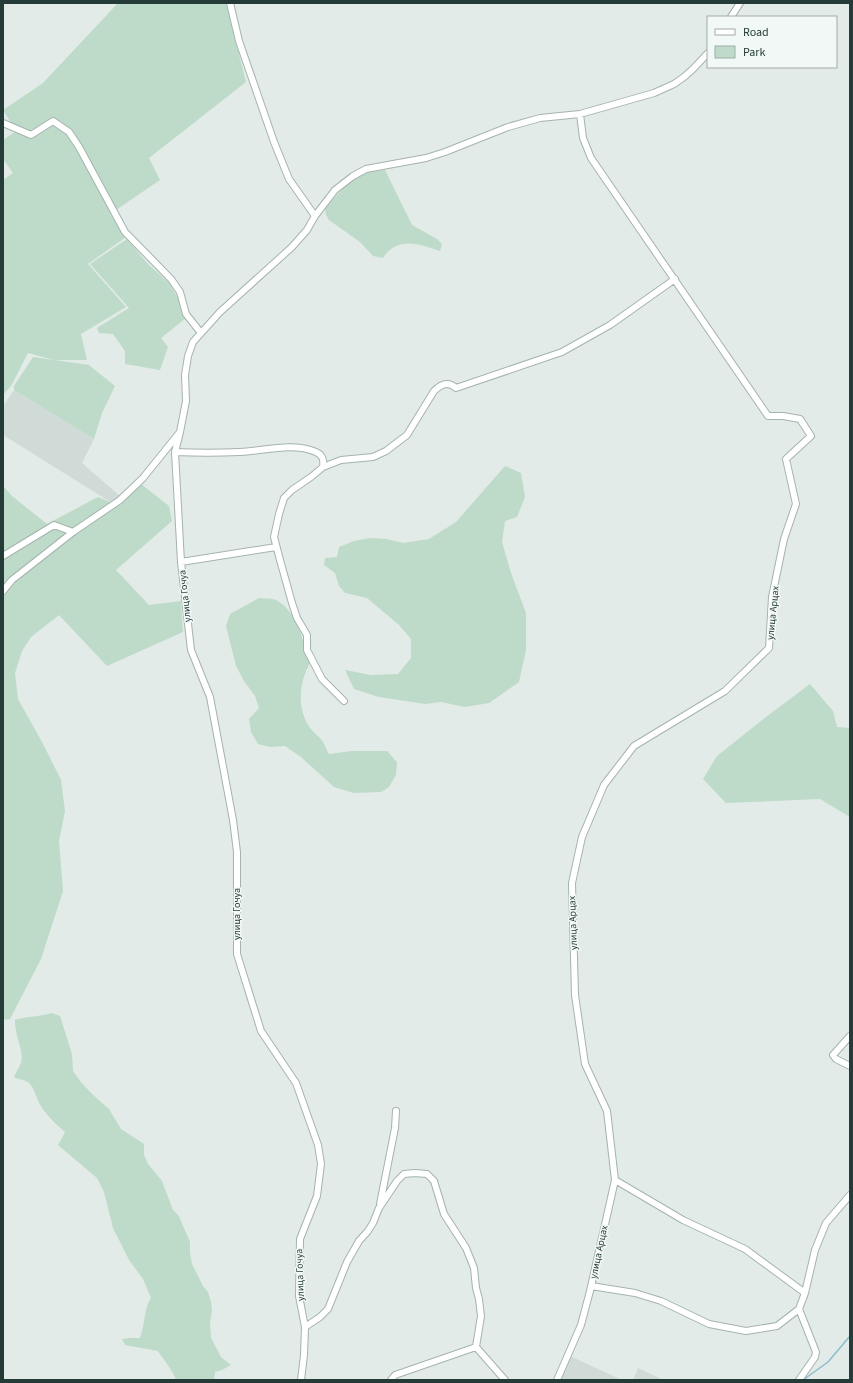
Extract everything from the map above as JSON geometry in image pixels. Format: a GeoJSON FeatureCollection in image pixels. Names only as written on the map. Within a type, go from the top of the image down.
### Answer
{"type":"FeatureCollection","features":[{"type":"Feature","properties":{"kind":"street"},"geometry":{"type":"LineString","coordinates":[[230,3],[239,41],[274,142],[289,179],[315,216]]}},
{"type":"Feature","properties":{"kind":"street"},"geometry":{"type":"LineString","coordinates":[[732,16],[740,3]]}},
{"type":"Feature","properties":{"kind":"street","name":"улица Гочуа"},"geometry":{"type":"LineString","coordinates":[[301,1380],[305,1327],[299,1296],[300,1239],[317,1196],[321,1164],[318,1145],[296,1083],[261,1031],[237,954],[237,852],[233,820],[210,697],[190,650],[181,562],[175,452],[186,401],[185,376],[188,356],[193,342],[201,333],[232,302],[292,247],[307,230],[315,216],[335,190],[353,176],[366,169],[426,158],[508,127],[540,118],[580,114],[654,93],[674,84],[694,70],[707,54]]}},
{"type":"Feature","properties":{"kind":"street"},"geometry":{"type":"LineString","coordinates":[[344,701],[322,679],[307,650],[307,635],[297,618],[276,547],[274,537],[275,528],[284,498],[292,490],[323,467],[341,460],[373,457],[386,451],[407,435],[434,391],[439,386],[451,384],[456,388],[562,352],[610,325],[675,280],[591,158],[583,138],[580,114]]}},
{"type":"Feature","properties":{"kind":"street"},"geometry":{"type":"LineString","coordinates":[[3,123],[30,135],[52,121],[69,132],[80,147],[125,232],[171,279],[180,292],[186,314],[201,333]]}},
{"type":"Feature","properties":{"kind":"street","name":"улица Арцах"},"geometry":{"type":"LineString","coordinates":[[557,1380],[581,1325],[615,1180],[607,1111],[585,1064],[575,995],[572,883],[582,837],[604,785],[634,746],[725,691],[769,648],[772,597],[784,539],[796,504],[786,459],[811,436],[800,419],[783,416],[768,416],[675,280]]}},
{"type":"Feature","properties":{"kind":"street"},"geometry":{"type":"LineString","coordinates":[[3,591],[12,580],[74,532],[120,500],[143,478],[180,432]]}},
{"type":"Feature","properties":{"kind":"street"},"geometry":{"type":"LineString","coordinates":[[175,452],[240,452],[300,448],[316,452],[322,456],[324,461],[323,467]]}},
{"type":"Feature","properties":{"kind":"street"},"geometry":{"type":"LineString","coordinates":[[3,556],[54,526],[74,532]]}},
{"type":"Feature","properties":{"kind":"street"},"geometry":{"type":"LineString","coordinates":[[181,562],[276,547]]}},
{"type":"Feature","properties":{"kind":"street"},"geometry":{"type":"LineString","coordinates":[[850,1036],[832,1055],[836,1059],[850,1066]]}},
{"type":"Feature","properties":{"kind":"street"},"geometry":{"type":"LineString","coordinates":[[305,1327],[320,1317],[328,1309],[347,1262],[359,1241],[368,1232],[373,1223],[379,1208],[396,1128],[396,1112]]}},
{"type":"Feature","properties":{"kind":"street"},"geometry":{"type":"LineString","coordinates":[[379,1208],[397,1181],[404,1174],[427,1174],[434,1181],[444,1214],[466,1248],[474,1268],[476,1288],[482,1316],[476,1347]]}},
{"type":"Feature","properties":{"kind":"street"},"geometry":{"type":"LineString","coordinates":[[615,1180],[683,1220],[745,1248],[805,1293]]}},
{"type":"Feature","properties":{"kind":"street"},"geometry":{"type":"LineString","coordinates":[[591,1286],[635,1293],[661,1301],[709,1324],[746,1331],[777,1326],[799,1309],[805,1293],[815,1250],[826,1224],[850,1195]]}},
{"type":"Feature","properties":{"kind":"street"},"geometry":{"type":"LineString","coordinates":[[799,1309],[816,1352],[815,1357],[799,1380]]}},
{"type":"Feature","properties":{"kind":"street"},"geometry":{"type":"LineString","coordinates":[[391,1380],[396,1375],[476,1347]]}},
{"type":"Feature","properties":{"kind":"street"},"geometry":{"type":"LineString","coordinates":[[476,1347],[505,1380]]}},
{"type":"Feature","properties":{"kind":"shaded area"},"geometry":{"type":"Polygon","coordinates":[[[14,390],[94,439],[82,463],[120,496],[112,503],[3,435],[3,406],[14,390]]]}},
{"type":"Feature","properties":{"kind":"shaded area"},"geometry":{"type":"Polygon","coordinates":[[[570,1356],[622,1380],[559,1380],[570,1356]]]}},
{"type":"Feature","properties":{"kind":"shaded area"},"geometry":{"type":"Polygon","coordinates":[[[638,1368],[664,1380],[633,1380],[638,1368]]]}},
{"type":"Feature","properties":{"kind":"green space"},"geometry":{"type":"Polygon","coordinates":[[[118,3],[226,3],[246,82],[149,158],[160,180],[110,214],[126,237],[88,264],[126,307],[81,334],[87,360],[55,360],[89,365],[115,386],[102,413],[94,439],[14,390],[14,386],[33,357],[54,360],[28,353],[11,386],[3,395],[3,180],[13,173],[3,159],[3,140],[16,131],[3,110],[43,83],[118,3]]]}},
{"type":"Feature","properties":{"kind":"green space"},"geometry":{"type":"Polygon","coordinates":[[[385,170],[412,225],[437,239],[442,244],[440,251],[409,243],[391,249],[383,258],[373,256],[360,242],[329,220],[325,209],[344,188],[356,178],[371,171],[385,170]]]}},
{"type":"Feature","properties":{"kind":"green space"},"geometry":{"type":"Polygon","coordinates":[[[127,239],[147,263],[169,283],[180,302],[186,318],[161,338],[168,347],[160,370],[125,364],[125,351],[113,334],[99,333],[97,328],[129,308],[90,264],[127,239]]]}},
{"type":"Feature","properties":{"kind":"green space"},"geometry":{"type":"Polygon","coordinates":[[[505,466],[521,473],[525,497],[517,517],[505,521],[502,542],[511,573],[526,613],[526,650],[519,682],[489,703],[465,707],[441,702],[425,704],[379,697],[354,689],[345,670],[371,675],[398,674],[411,658],[411,639],[399,625],[367,598],[345,593],[339,586],[335,573],[324,565],[325,558],[337,557],[339,547],[354,541],[370,538],[387,539],[403,543],[429,539],[456,522],[505,466]]]}},
{"type":"Feature","properties":{"kind":"green space"},"geometry":{"type":"Polygon","coordinates":[[[141,484],[169,506],[172,521],[116,570],[149,605],[181,601],[183,632],[107,666],[59,615],[31,637],[22,651],[15,673],[18,699],[61,780],[65,811],[59,841],[63,891],[41,959],[10,1019],[3,1020],[3,486],[12,496],[47,524],[98,497],[112,503],[116,507],[141,484]]]}},
{"type":"Feature","properties":{"kind":"green space"},"geometry":{"type":"Polygon","coordinates":[[[259,598],[272,599],[282,604],[294,618],[299,629],[305,652],[310,663],[303,679],[301,705],[306,721],[311,729],[324,744],[329,754],[352,751],[387,751],[397,762],[396,775],[389,787],[381,792],[354,793],[334,787],[301,757],[285,746],[270,747],[258,744],[251,732],[249,719],[259,708],[255,696],[244,681],[236,666],[226,626],[230,614],[259,598]]]}},
{"type":"Feature","properties":{"kind":"green space"},"geometry":{"type":"Polygon","coordinates":[[[810,684],[833,711],[837,727],[850,728],[850,817],[820,799],[726,803],[703,779],[717,756],[810,684]]]}},
{"type":"Feature","properties":{"kind":"green space"},"geometry":{"type":"Polygon","coordinates":[[[52,1013],[60,1016],[72,1054],[73,1071],[92,1094],[109,1109],[121,1129],[144,1144],[144,1155],[148,1164],[162,1181],[173,1210],[179,1216],[190,1242],[192,1264],[203,1286],[208,1292],[211,1302],[211,1338],[221,1357],[231,1365],[215,1372],[214,1380],[176,1380],[171,1369],[158,1351],[125,1345],[122,1339],[140,1338],[147,1307],[151,1298],[143,1279],[129,1260],[113,1228],[104,1192],[97,1178],[58,1145],[65,1132],[43,1110],[31,1085],[26,1081],[14,1077],[22,1059],[15,1028],[15,1020],[52,1013]]]}},
{"type":"Feature","properties":{"kind":"waterway"},"geometry":{"type":"LineString","coordinates":[[803,1380],[828,1362],[850,1336]]}}]}
